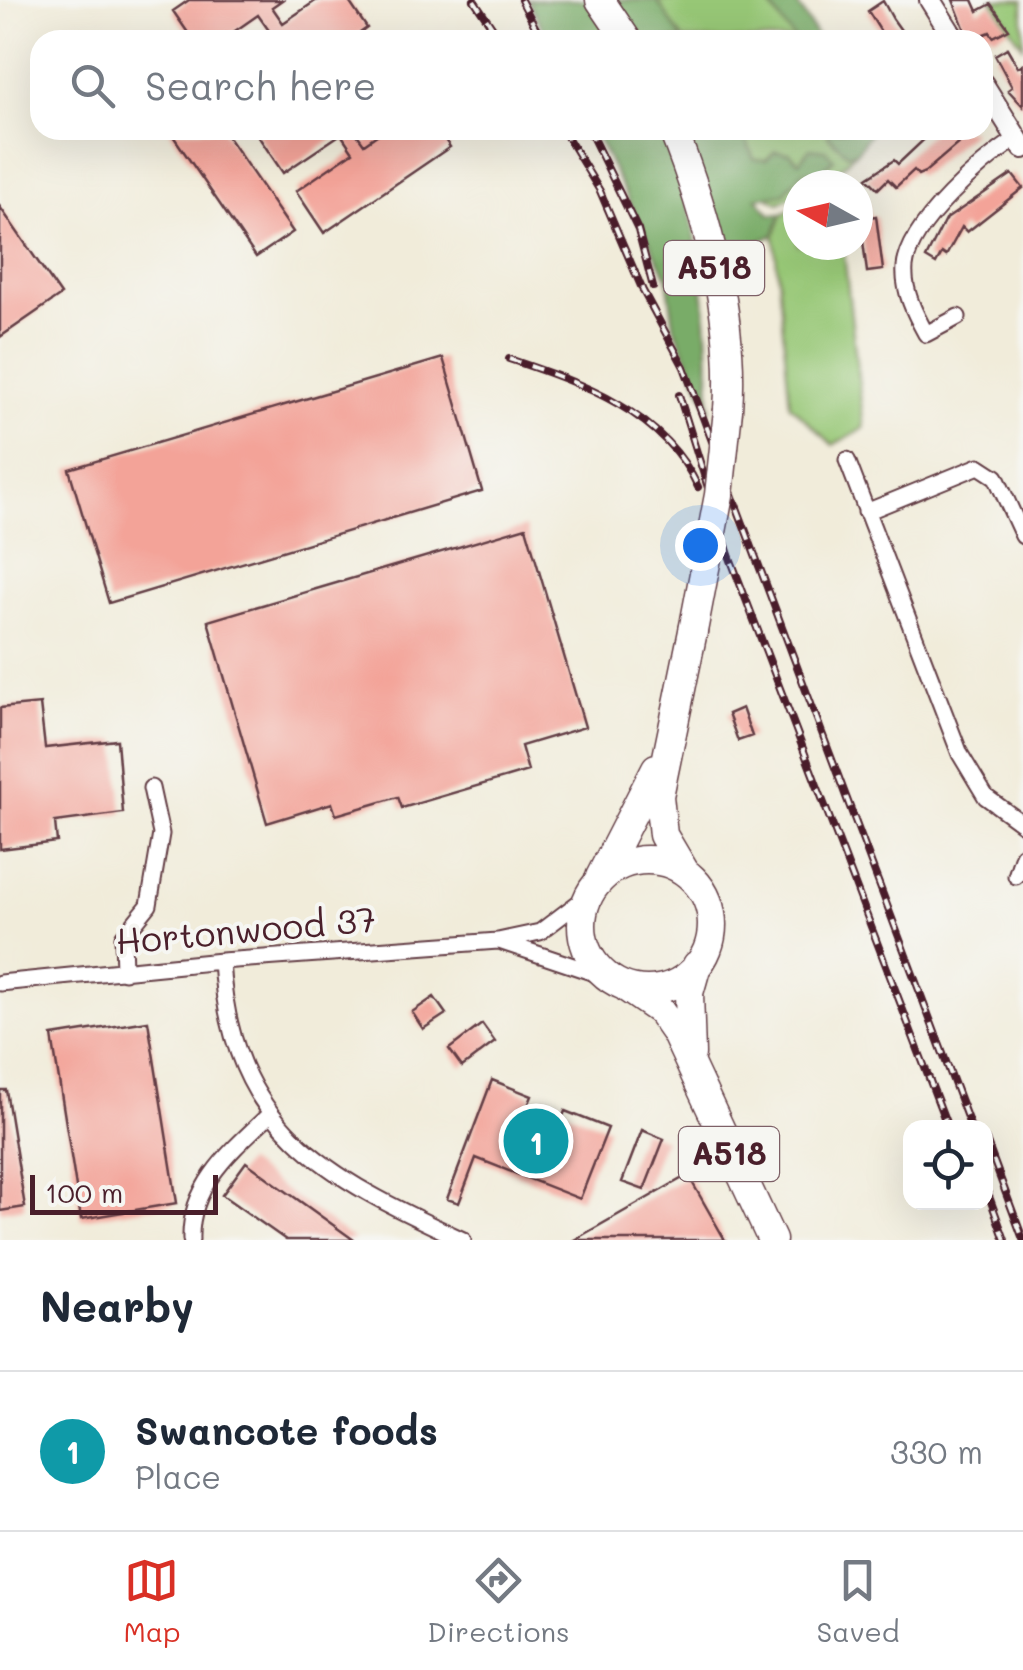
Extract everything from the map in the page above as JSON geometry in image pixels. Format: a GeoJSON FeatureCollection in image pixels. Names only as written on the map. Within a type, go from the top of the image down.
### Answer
{"type":"FeatureCollection","features":[{"type":"Feature","properties":{"kind":"highway"},"geometry":{"type":"LineString","coordinates":[[600,0],[621,30]]}},
{"type":"Feature","properties":{"kind":"highway","name":"A518"},"geometry":{"type":"LineString","coordinates":[[677,140],[687,164],[717,282],[728,410],[719,495],[694,631],[666,749],[659,819],[685,872]]}},
{"type":"Feature","properties":{"kind":"highway","name":"A518"},"geometry":{"type":"LineString","coordinates":[[593,889],[666,749]]}},
{"type":"Feature","properties":{"kind":"highway"},"geometry":{"type":"LineString","coordinates":[[645,860],[685,872],[702,891],[712,920],[707,949],[698,966],[686,977],[660,988],[614,981],[585,944],[583,913],[593,889],[622,864],[645,860]]}},
{"type":"Feature","properties":{"kind":"highway","name":"A518"},"geometry":{"type":"LineString","coordinates":[[691,1065],[688,993],[698,966]]}},
{"type":"Feature","properties":{"kind":"highway","name":"A518"},"geometry":{"type":"LineString","coordinates":[[614,981],[660,1011],[691,1065],[772,1240]]}},
{"type":"Feature","properties":{"kind":"street"},"geometry":{"type":"LineString","coordinates":[[930,0],[949,30]]}},
{"type":"Feature","properties":{"kind":"street"},"geometry":{"type":"LineString","coordinates":[[958,317],[926,334],[907,292],[905,267],[911,244],[978,170],[1020,143],[993,100]]}},
{"type":"Feature","properties":{"kind":"street"},"geometry":{"type":"LineString","coordinates":[[847,460],[973,781],[1000,809],[1023,824]]}},
{"type":"Feature","properties":{"kind":"street"},"geometry":{"type":"LineString","coordinates":[[866,512],[980,466],[996,478],[1019,517],[1023,536]]}},
{"type":"Feature","properties":{"kind":"street"},"geometry":{"type":"LineString","coordinates":[[124,972],[123,938],[149,905],[161,834],[151,788]]}},
{"type":"Feature","properties":{"kind":"street"},"geometry":{"type":"LineString","coordinates":[[1016,876],[1023,856]]}},
{"type":"Feature","properties":{"kind":"street","name":"Hortonwood 37"},"geometry":{"type":"LineString","coordinates":[[0,983],[221,961],[498,942],[540,932],[593,889]]}},
{"type":"Feature","properties":{"kind":"street","name":"Hortonwood 37"},"geometry":{"type":"LineString","coordinates":[[498,942],[614,981]]}},
{"type":"Feature","properties":{"kind":"street"},"geometry":{"type":"LineString","coordinates":[[221,961],[228,1026],[270,1114],[310,1157],[356,1190],[463,1240]]}},
{"type":"Feature","properties":{"kind":"street"},"geometry":{"type":"LineString","coordinates":[[191,1240],[195,1204],[207,1182],[231,1150],[270,1114]]}},
{"type":"Feature","properties":{"kind":"green space"},"geometry":{"type":"Polygon","coordinates":[[[528,0],[588,0],[608,30],[543,30],[528,0]]]}},
{"type":"Feature","properties":{"kind":"green space"},"geometry":{"type":"Polygon","coordinates":[[[611,0],[657,0],[676,30],[630,30],[611,0]]]}},
{"type":"Feature","properties":{"kind":"green space"},"geometry":{"type":"Polygon","coordinates":[[[649,0],[795,0],[813,30],[670,30],[649,0]]]}},
{"type":"Feature","properties":{"kind":"green space"},"geometry":{"type":"Polygon","coordinates":[[[766,0],[795,0],[813,30],[788,30],[766,0]]]}},
{"type":"Feature","properties":{"kind":"green space"},"geometry":{"type":"Polygon","coordinates":[[[992,0],[1023,0],[1023,46],[992,0]]]}},
{"type":"Feature","properties":{"kind":"green space"},"geometry":{"type":"Polygon","coordinates":[[[598,140],[667,140],[686,197],[700,267],[710,410],[674,326],[667,277],[598,140]]]}},
{"type":"Feature","properties":{"kind":"green space"},"geometry":{"type":"Polygon","coordinates":[[[687,140],[746,140],[754,159],[766,160],[775,151],[790,153],[799,162],[810,148],[825,150],[834,159],[823,170],[783,170],[783,194],[757,198],[770,214],[782,214],[774,235],[725,258],[687,140]]]}},
{"type":"Feature","properties":{"kind":"green space"},"geometry":{"type":"Polygon","coordinates":[[[730,140],[865,140],[837,170],[783,170],[783,201],[779,203],[750,188],[730,140]]]}},
{"type":"Feature","properties":{"kind":"green space"},"geometry":{"type":"Polygon","coordinates":[[[833,140],[865,140],[857,152],[848,154],[833,140]]]}},
{"type":"Feature","properties":{"kind":"green space"},"geometry":{"type":"Polygon","coordinates":[[[782,214],[783,260],[845,260],[864,428],[833,445],[790,405],[774,235],[782,214]]]}},
{"type":"Feature","properties":{"kind":"building"},"geometry":{"type":"Polygon","coordinates":[[[189,0],[282,0],[272,7],[283,23],[317,0],[348,0],[367,28],[269,30],[258,15],[236,30],[186,30],[173,11],[189,0]]]}},
{"type":"Feature","properties":{"kind":"building"},"geometry":{"type":"Polygon","coordinates":[[[953,0],[973,0],[978,11],[991,4],[1009,29],[993,37],[993,30],[965,30],[953,0]]]}},
{"type":"Feature","properties":{"kind":"building"},"geometry":{"type":"Polygon","coordinates":[[[883,1],[901,30],[880,30],[868,11],[883,1]]]}},
{"type":"Feature","properties":{"kind":"building"},"geometry":{"type":"Polygon","coordinates":[[[1007,48],[1018,67],[1023,64],[1023,106],[1008,90],[1012,87],[995,55],[1007,48]]]}},
{"type":"Feature","properties":{"kind":"building"},"geometry":{"type":"Polygon","coordinates":[[[176,140],[230,140],[293,232],[256,257],[176,140]]]}},
{"type":"Feature","properties":{"kind":"building"},"geometry":{"type":"Polygon","coordinates":[[[261,140],[332,140],[283,173],[261,140]]]}},
{"type":"Feature","properties":{"kind":"building"},"geometry":{"type":"Polygon","coordinates":[[[345,140],[361,140],[364,144],[370,140],[445,140],[450,147],[324,233],[296,191],[353,152],[345,140]]]}},
{"type":"Feature","properties":{"kind":"building"},"geometry":{"type":"Polygon","coordinates":[[[923,140],[962,140],[925,172],[918,175],[914,170],[896,187],[888,179],[878,189],[873,184],[873,174],[894,160],[898,164],[923,140]]]}},
{"type":"Feature","properties":{"kind":"building"},"geometry":{"type":"Polygon","coordinates":[[[1012,174],[1023,188],[967,232],[962,227],[946,256],[942,253],[936,264],[926,258],[945,220],[1012,174]]]}},
{"type":"Feature","properties":{"kind":"building"},"geometry":{"type":"Polygon","coordinates":[[[0,207],[61,295],[0,337],[0,207]]]}},
{"type":"Feature","properties":{"kind":"building"},"geometry":{"type":"Polygon","coordinates":[[[876,216],[883,270],[867,272],[865,260],[873,260],[876,216]]]}},
{"type":"Feature","properties":{"kind":"building"},"geometry":{"type":"Polygon","coordinates":[[[443,358],[482,491],[109,603],[69,469],[443,358]]]}},
{"type":"Feature","properties":{"kind":"building"},"geometry":{"type":"Polygon","coordinates":[[[526,527],[585,727],[521,746],[528,771],[402,808],[398,797],[336,815],[332,803],[267,823],[208,621],[526,527]]]}},
{"type":"Feature","properties":{"kind":"building"},"geometry":{"type":"Polygon","coordinates":[[[40,704],[45,748],[117,740],[123,813],[55,822],[57,842],[0,849],[0,708],[40,704]]]}},
{"type":"Feature","properties":{"kind":"building"},"geometry":{"type":"Polygon","coordinates":[[[742,708],[752,736],[738,741],[728,714],[742,708]]]}},
{"type":"Feature","properties":{"kind":"building"},"geometry":{"type":"Polygon","coordinates":[[[434,997],[446,1014],[423,1029],[412,1012],[434,997]]]}},
{"type":"Feature","properties":{"kind":"building"},"geometry":{"type":"Polygon","coordinates":[[[148,1021],[177,1203],[81,1219],[52,1036],[148,1021]]]}},
{"type":"Feature","properties":{"kind":"building"},"geometry":{"type":"Polygon","coordinates":[[[482,1024],[495,1042],[462,1067],[449,1049],[482,1024]]]}},
{"type":"Feature","properties":{"kind":"building"},"geometry":{"type":"Polygon","coordinates":[[[492,1080],[532,1096],[525,1113],[559,1127],[565,1111],[608,1128],[580,1199],[476,1158],[459,1203],[447,1199],[492,1080]]]}},
{"type":"Feature","properties":{"kind":"building"},"geometry":{"type":"Polygon","coordinates":[[[0,1090],[6,1090],[25,1207],[0,1211],[0,1090]]]}},
{"type":"Feature","properties":{"kind":"building"},"geometry":{"type":"Polygon","coordinates":[[[642,1130],[664,1139],[644,1190],[622,1182],[642,1130]]]}},
{"type":"Feature","properties":{"kind":"building"},"geometry":{"type":"Polygon","coordinates":[[[246,1162],[354,1240],[286,1240],[222,1195],[246,1162]]]}},
{"type":"Feature","properties":{"kind":"building"},"geometry":{"type":"Polygon","coordinates":[[[688,1175],[725,1240],[574,1240],[637,1204],[688,1175]]]}},
{"type":"Feature","properties":{"kind":"railway"},"geometry":{"type":"LineString","coordinates":[[474,0],[494,30]]}},
{"type":"Feature","properties":{"kind":"railway"},"geometry":{"type":"LineString","coordinates":[[521,0],[537,30]]}},
{"type":"Feature","properties":{"kind":"railway"},"geometry":{"type":"LineString","coordinates":[[569,140],[600,191],[643,291],[684,367],[968,1120]]}},
{"type":"Feature","properties":{"kind":"railway"},"geometry":{"type":"LineString","coordinates":[[594,140],[638,230],[653,287]]}},
{"type":"Feature","properties":{"kind":"railway"},"geometry":{"type":"LineString","coordinates":[[509,359],[591,390],[642,420],[683,461],[698,487]]}},
{"type":"Feature","properties":{"kind":"railway"},"geometry":{"type":"LineString","coordinates":[[679,395],[729,555],[945,1120]]}},
{"type":"Feature","properties":{"kind":"railway"},"geometry":{"type":"LineString","coordinates":[[993,1159],[1023,1239]]}},
{"type":"Feature","properties":{"kind":"railway"},"geometry":{"type":"LineString","coordinates":[[993,1207],[1005,1240]]}},
{"type":"Feature","properties":{"kind":"place","name":"Swancote foods"},"geometry":{"type":"Point","coordinates":[536,1141]}}]}
